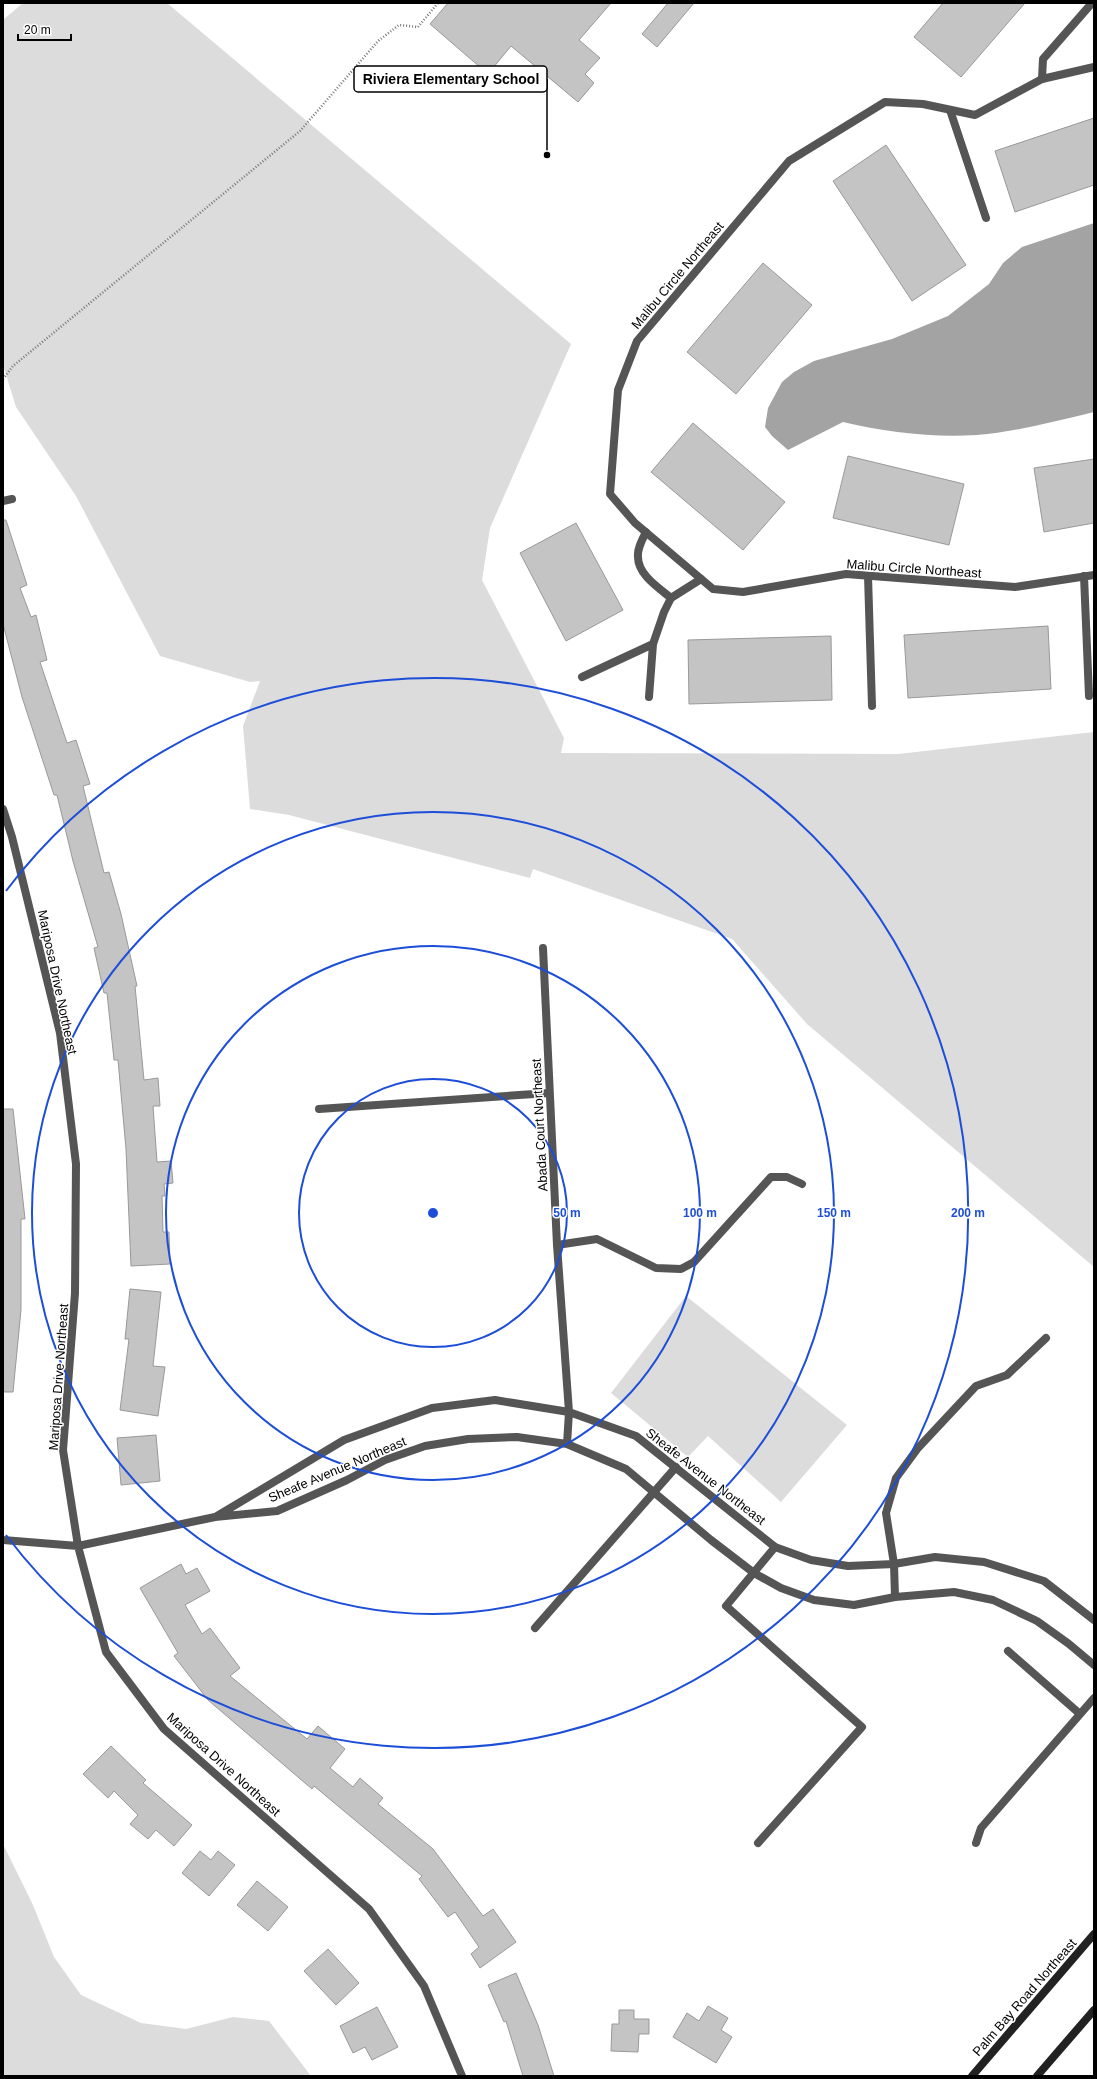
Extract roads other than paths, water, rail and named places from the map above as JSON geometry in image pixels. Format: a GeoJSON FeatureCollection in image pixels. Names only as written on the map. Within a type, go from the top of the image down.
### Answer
{"type":"FeatureCollection","features":[{"type":"Feature","properties":{"kind":"main road","name":"Palm Bay Road Northeast"},"geometry":{"type":"LineString","coordinates":[[972,2076],[1094,1934]]}},
{"type":"Feature","properties":{"kind":"main road"},"geometry":{"type":"LineString","coordinates":[[1037,2076],[1093,2012]]}},
{"type":"Feature","properties":{"kind":"street"},"geometry":{"type":"LineString","coordinates":[[1042,79],[1043,60],[1092,3]]}},
{"type":"Feature","properties":{"kind":"street","name":"Malibu Circle Northeast"},"geometry":{"type":"LineString","coordinates":[[1094,67],[1042,79],[975,116],[923,104],[885,102],[789,161],[637,341],[618,390],[610,494],[635,523],[713,589],[743,592],[846,574],[1015,587],[1094,574]]}},
{"type":"Feature","properties":{"kind":"street"},"geometry":{"type":"LineString","coordinates":[[950,110],[986,218]]}},
{"type":"Feature","properties":{"kind":"street"},"geometry":{"type":"LineString","coordinates":[[3,501],[12,499]]}},
{"type":"Feature","properties":{"kind":"street"},"geometry":{"type":"LineString","coordinates":[[646,532],[638,557],[641,568],[651,582],[671,598]]}},
{"type":"Feature","properties":{"kind":"street"},"geometry":{"type":"LineString","coordinates":[[868,576],[872,706]]}},
{"type":"Feature","properties":{"kind":"street"},"geometry":{"type":"LineString","coordinates":[[1084,576],[1089,696]]}},
{"type":"Feature","properties":{"kind":"street"},"geometry":{"type":"LineString","coordinates":[[650,697],[653,644],[664,612],[671,598],[701,579]]}},
{"type":"Feature","properties":{"kind":"street"},"geometry":{"type":"LineString","coordinates":[[582,677],[653,644]]}},
{"type":"Feature","properties":{"kind":"street","name":"Mariposa Drive Northeast"},"geometry":{"type":"LineString","coordinates":[[3,809],[12,837],[60,1033],[76,1164],[75,1293],[63,1450],[78,1546],[106,1652],[164,1729],[369,1909],[424,1986],[462,2076]]}},
{"type":"Feature","properties":{"kind":"street","name":"Abada Court Northeast"},"geometry":{"type":"LineString","coordinates":[[543,948],[557,1245],[569,1412],[567,1444]]}},
{"type":"Feature","properties":{"kind":"street"},"geometry":{"type":"LineString","coordinates":[[319,1109],[549,1093]]}},
{"type":"Feature","properties":{"kind":"street"},"geometry":{"type":"LineString","coordinates":[[557,1245],[597,1239],[656,1268],[681,1269],[694,1262],[771,1177],[787,1177],[802,1184]]}},
{"type":"Feature","properties":{"kind":"street"},"geometry":{"type":"LineString","coordinates":[[895,1597],[894,1564],[886,1513],[896,1478],[918,1448],[976,1386],[1007,1375],[1046,1338]]}},
{"type":"Feature","properties":{"kind":"street","name":"Sheafe Avenue Northeast"},"geometry":{"type":"LineString","coordinates":[[215,1517],[344,1440],[432,1408],[495,1400],[569,1412],[636,1436],[775,1547],[811,1560],[848,1566],[894,1564],[935,1557],[984,1562],[1044,1581],[1094,1620]]}},
{"type":"Feature","properties":{"kind":"street","name":"Sheafe Avenue Northeast"},"geometry":{"type":"LineString","coordinates":[[3,1540],[78,1546],[215,1517],[277,1511],[347,1480],[385,1460],[425,1446],[468,1439],[517,1437],[567,1444],[626,1470],[754,1573],[781,1588],[814,1600],[854,1605],[895,1597],[954,1592],[993,1600],[1037,1621],[1094,1665]]}},
{"type":"Feature","properties":{"kind":"street"},"geometry":{"type":"LineString","coordinates":[[535,1628],[676,1467]]}},
{"type":"Feature","properties":{"kind":"street"},"geometry":{"type":"LineString","coordinates":[[758,1843],[862,1727],[726,1606],[775,1547]]}},
{"type":"Feature","properties":{"kind":"street"},"geometry":{"type":"LineString","coordinates":[[1008,1651],[1080,1714]]}},
{"type":"Feature","properties":{"kind":"street"},"geometry":{"type":"LineString","coordinates":[[976,1843],[982,1828],[1094,1698]]}},
{"type":"Feature","properties":{"kind":"place","name":"Riviera Elementary School"},"geometry":{"type":"Point","coordinates":[547,155]}}]}
